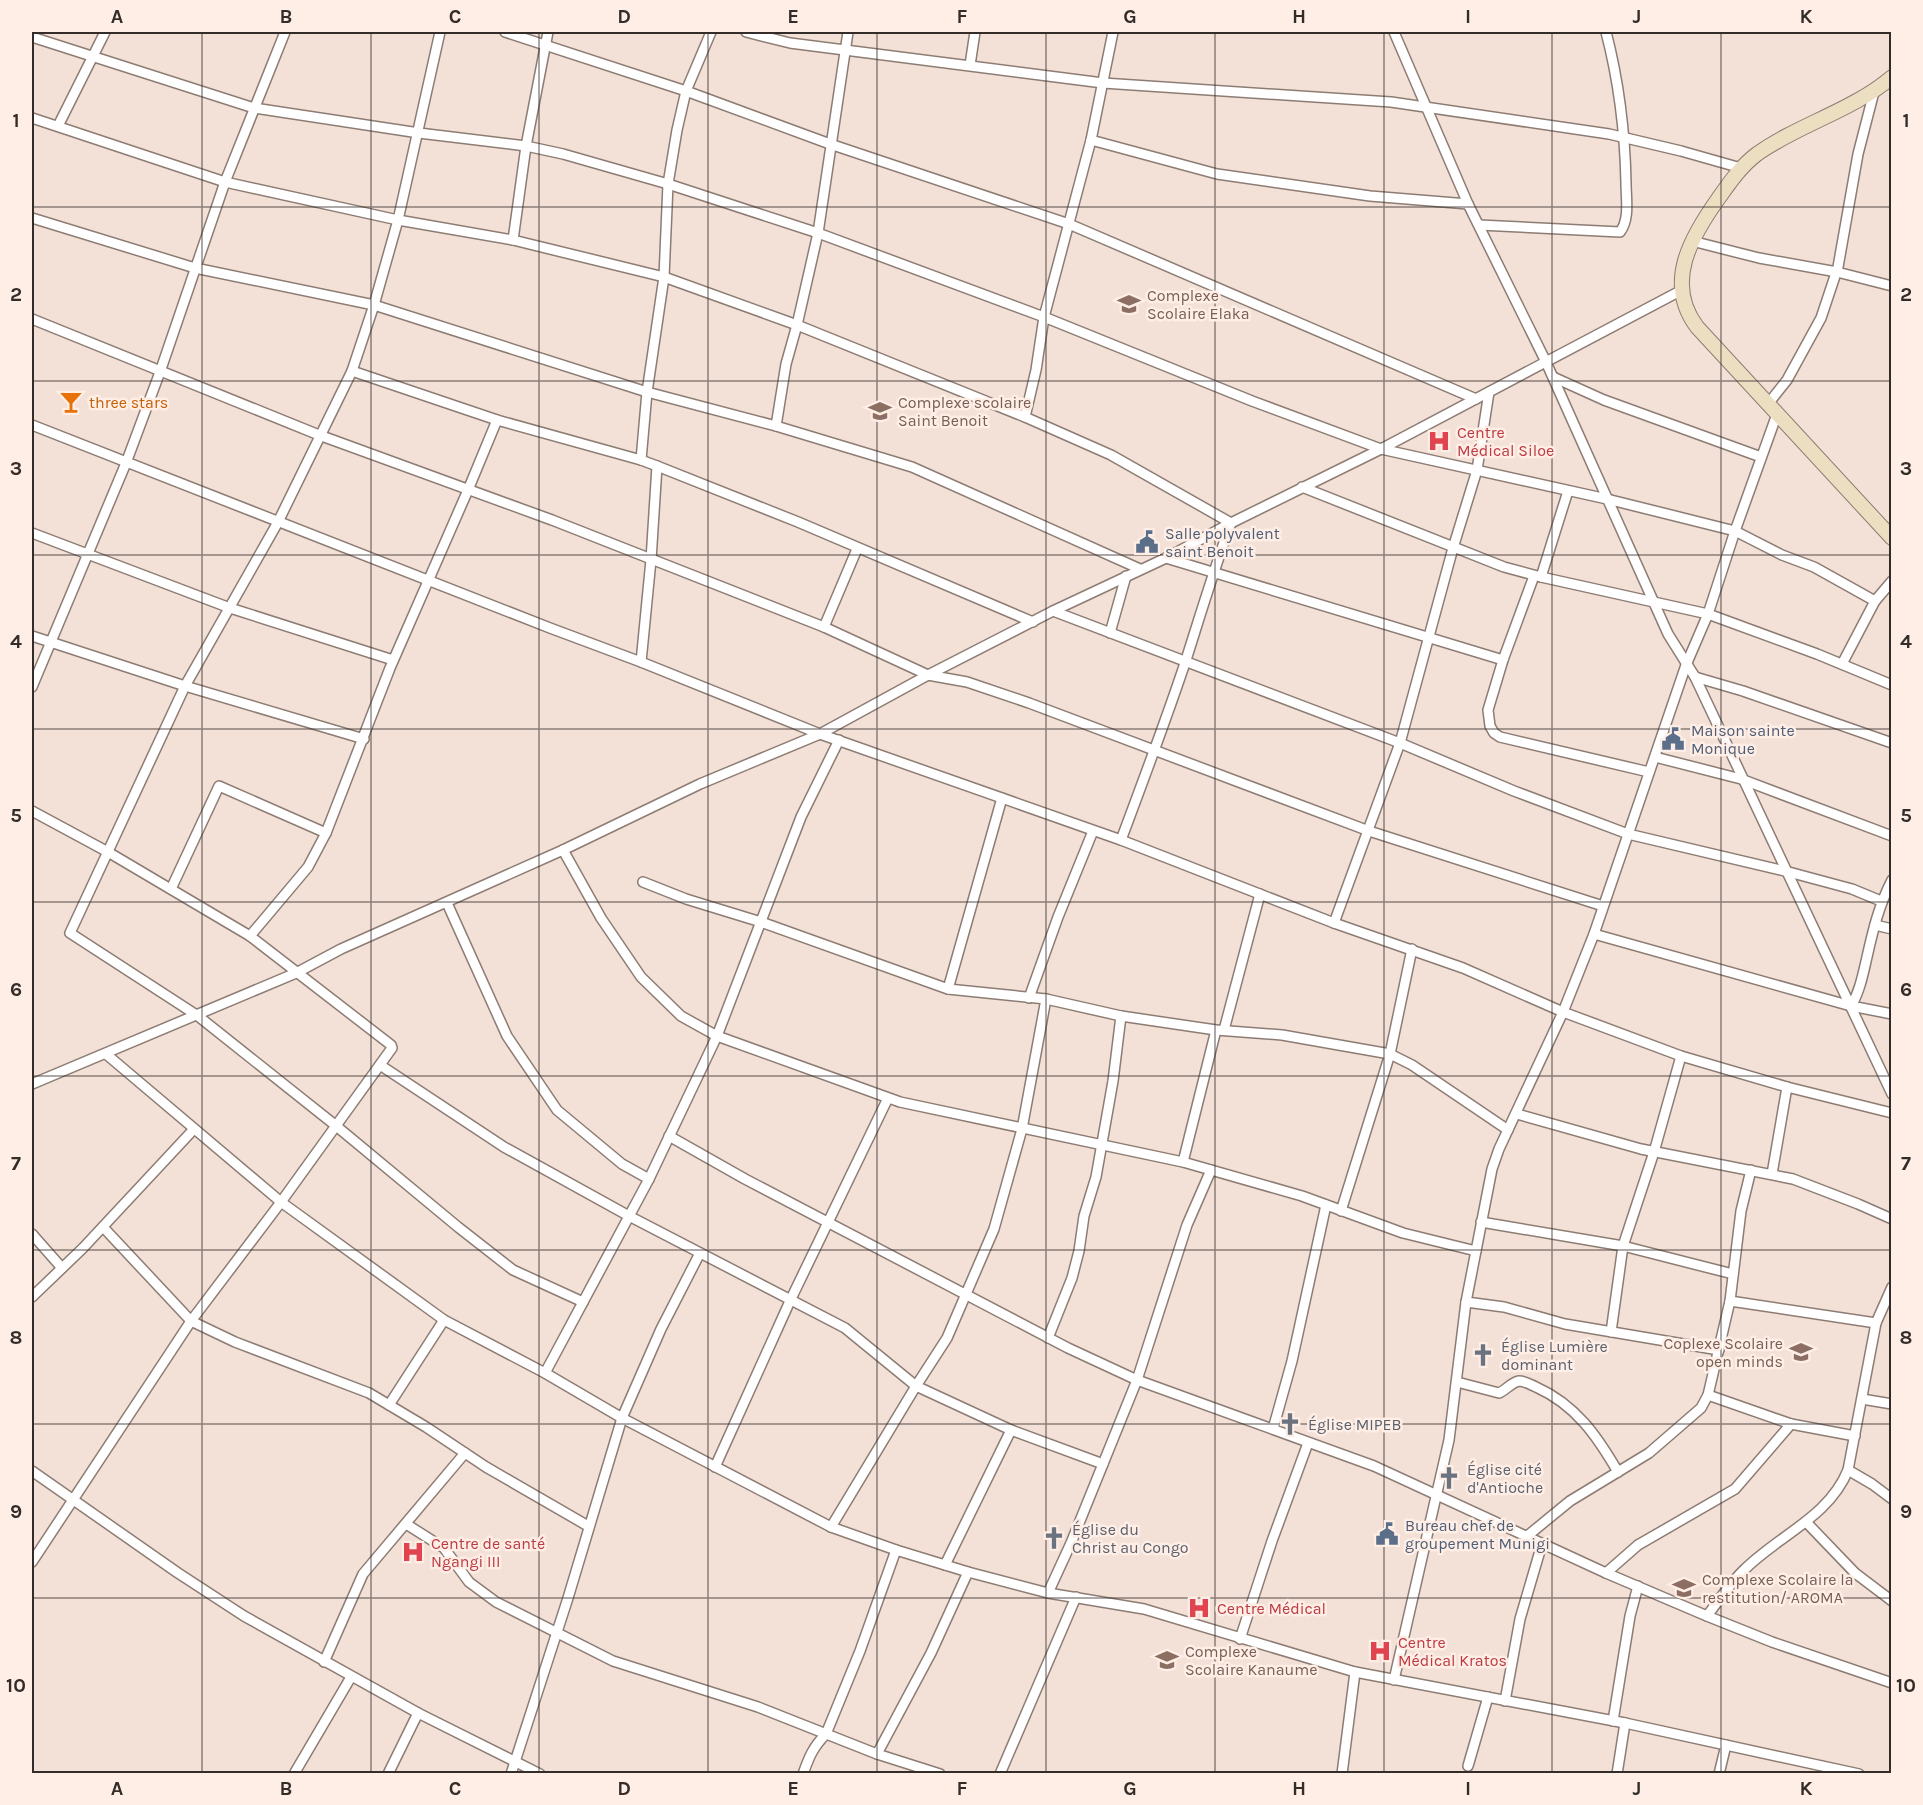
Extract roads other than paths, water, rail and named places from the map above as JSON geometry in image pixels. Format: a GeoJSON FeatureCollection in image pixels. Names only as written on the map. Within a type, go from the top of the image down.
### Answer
{"type":"FeatureCollection","features":[{"type":"Feature","properties":{"kind":"main road"},"geometry":{"type":"LineString","coordinates":[[1892,77],[1874,92],[1780,140],[1741,168],[1713,205],[1692,241],[1682,268],[1682,290],[1689,316],[1697,327],[1892,538]]}},
{"type":"Feature","properties":{"kind":"street"},"geometry":{"type":"LineString","coordinates":[[58,126],[105,32]]}},
{"type":"Feature","properties":{"kind":"street"},"geometry":{"type":"LineString","coordinates":[[32,687],[126,463],[160,372],[225,182],[285,32]]}},
{"type":"Feature","properties":{"kind":"street"},"geometry":{"type":"LineString","coordinates":[[440,32],[398,220],[374,305],[352,371],[278,522],[185,686],[70,934],[198,1016],[513,1270],[583,1302]]}},
{"type":"Feature","properties":{"kind":"street"},"geometry":{"type":"LineString","coordinates":[[505,32],[686,91],[830,144],[1069,224],[1476,399]]}},
{"type":"Feature","properties":{"kind":"street"},"geometry":{"type":"LineString","coordinates":[[513,240],[526,146],[548,32]]}},
{"type":"Feature","properties":{"kind":"street"},"geometry":{"type":"LineString","coordinates":[[641,460],[647,392],[664,277],[668,184],[686,91],[711,32]]}},
{"type":"Feature","properties":{"kind":"street"},"geometry":{"type":"LineString","coordinates":[[746,32],[790,43],[1103,83],[1391,102],[1625,137],[1741,168]]}},
{"type":"Feature","properties":{"kind":"street"},"geometry":{"type":"LineString","coordinates":[[776,426],[786,364],[818,233],[848,32]]}},
{"type":"Feature","properties":{"kind":"street"},"geometry":{"type":"LineString","coordinates":[[970,65],[975,32]]}},
{"type":"Feature","properties":{"kind":"street"},"geometry":{"type":"LineString","coordinates":[[1025,417],[1036,370],[1044,317],[1091,140],[1113,32]]}},
{"type":"Feature","properties":{"kind":"street"},"geometry":{"type":"LineString","coordinates":[[1394,32],[1468,204],[1553,377],[1668,634],[1695,677],[1741,779],[1892,1094]]}},
{"type":"Feature","properties":{"kind":"street"},"geometry":{"type":"LineString","coordinates":[[1479,225],[1620,232],[1623,228],[1627,213],[1625,137],[1615,66],[1606,32]]}},
{"type":"Feature","properties":{"kind":"street"},"geometry":{"type":"LineString","coordinates":[[32,37],[254,108],[419,133],[526,146],[563,154],[668,184],[818,233],[1044,317],[1381,449],[1568,490],[1735,531],[1782,555],[1814,567],[1875,601]]}},
{"type":"Feature","properties":{"kind":"street"},"geometry":{"type":"LineString","coordinates":[[1394,1680],[1449,1440],[1466,1302],[1492,1169],[1563,1012],[1594,934],[1686,665],[1708,614],[1761,457],[1773,409],[1819,323],[1837,272],[1858,154],[1874,92]]}},
{"type":"Feature","properties":{"kind":"street"},"geometry":{"type":"LineString","coordinates":[[32,118],[225,182],[398,220],[513,240],[664,277],[797,325],[1025,417],[1111,455],[1231,523]]}},
{"type":"Feature","properties":{"kind":"street"},"geometry":{"type":"LineString","coordinates":[[1091,140],[1217,174],[1370,196],[1468,204]]}},
{"type":"Feature","properties":{"kind":"street"},"geometry":{"type":"LineString","coordinates":[[32,218],[195,268],[374,305],[647,392],[776,426],[912,467],[1140,569]]}},
{"type":"Feature","properties":{"kind":"street"},"geometry":{"type":"LineString","coordinates":[[1692,241],[1892,286]]}},
{"type":"Feature","properties":{"kind":"street"},"geometry":{"type":"LineString","coordinates":[[32,1084],[296,973],[341,948],[447,903],[700,784],[820,734],[1053,611],[1166,558],[1302,487],[1381,449],[1682,290]]}},
{"type":"Feature","properties":{"kind":"street"},"geometry":{"type":"LineString","coordinates":[[32,319],[320,435],[552,520],[824,627],[928,675],[967,682],[1369,831],[1603,906]]}},
{"type":"Feature","properties":{"kind":"street"},"geometry":{"type":"LineString","coordinates":[[352,371],[496,420],[641,460],[798,522],[1033,622]]}},
{"type":"Feature","properties":{"kind":"street"},"geometry":{"type":"LineString","coordinates":[[1553,377],[1604,400],[1761,457]]}},
{"type":"Feature","properties":{"kind":"street"},"geometry":{"type":"LineString","coordinates":[[1334,924],[1400,743],[1453,548],[1477,470],[1489,392]]}},
{"type":"Feature","properties":{"kind":"street"},"geometry":{"type":"LineString","coordinates":[[250,936],[308,867],[326,833],[393,660],[468,490],[496,420]]}},
{"type":"Feature","properties":{"kind":"street"},"geometry":{"type":"LineString","coordinates":[[32,425],[820,734],[1121,840],[1334,924],[1463,968],[1563,1012],[1681,1056],[1787,1087],[1892,1113]]}},
{"type":"Feature","properties":{"kind":"street"},"geometry":{"type":"LineString","coordinates":[[641,662],[657,466]]}},
{"type":"Feature","properties":{"kind":"street"},"geometry":{"type":"LineString","coordinates":[[1302,487],[1504,567],[1708,614],[1892,685]]}},
{"type":"Feature","properties":{"kind":"street"},"geometry":{"type":"LineString","coordinates":[[1568,490],[1538,576],[1503,660],[1488,710],[1490,726],[1500,737],[1649,772]]}},
{"type":"Feature","properties":{"kind":"street"},"geometry":{"type":"LineString","coordinates":[[1121,840],[1155,750],[1231,523]]}},
{"type":"Feature","properties":{"kind":"street"},"geometry":{"type":"LineString","coordinates":[[32,532],[230,608],[393,660]]}},
{"type":"Feature","properties":{"kind":"street"},"geometry":{"type":"LineString","coordinates":[[824,627],[857,549]]}},
{"type":"Feature","properties":{"kind":"street"},"geometry":{"type":"LineString","coordinates":[[1166,558],[1503,660]]}},
{"type":"Feature","properties":{"kind":"street"},"geometry":{"type":"LineString","coordinates":[[1110,633],[1126,576]]}},
{"type":"Feature","properties":{"kind":"street"},"geometry":{"type":"LineString","coordinates":[[1842,664],[1875,601],[1892,581]]}},
{"type":"Feature","properties":{"kind":"street"},"geometry":{"type":"LineString","coordinates":[[1053,611],[1400,743],[1514,791],[1628,834],[1785,871],[1852,889],[1881,901]]}},
{"type":"Feature","properties":{"kind":"street"},"geometry":{"type":"LineString","coordinates":[[32,636],[50,644],[363,739]]}},
{"type":"Feature","properties":{"kind":"street"},"geometry":{"type":"LineString","coordinates":[[1695,677],[1743,691],[1892,743]]}},
{"type":"Feature","properties":{"kind":"street"},"geometry":{"type":"LineString","coordinates":[[545,1373],[649,1179],[717,1036],[801,817],[839,740]]}},
{"type":"Feature","properties":{"kind":"street"},"geometry":{"type":"LineString","coordinates":[[1655,757],[1741,779],[1892,837]]}},
{"type":"Feature","properties":{"kind":"street"},"geometry":{"type":"LineString","coordinates":[[171,890],[219,786],[326,833]]}},
{"type":"Feature","properties":{"kind":"street"},"geometry":{"type":"LineString","coordinates":[[948,989],[1002,798]]}},
{"type":"Feature","properties":{"kind":"street"},"geometry":{"type":"LineString","coordinates":[[32,811],[108,852],[250,936],[391,1045],[391,1051],[191,1321],[32,1562]]}},
{"type":"Feature","properties":{"kind":"street"},"geometry":{"type":"LineString","coordinates":[[1029,998],[1058,917],[1093,831]]}},
{"type":"Feature","properties":{"kind":"street"},"geometry":{"type":"LineString","coordinates":[[563,850],[601,918],[641,977],[681,1016],[717,1036],[888,1098],[1022,1129],[1183,1162],[1302,1196],[1403,1233],[1476,1251]]}},
{"type":"Feature","properties":{"kind":"street"},"geometry":{"type":"LineString","coordinates":[[1851,1006],[1861,982],[1881,901],[1892,880]]}},
{"type":"Feature","properties":{"kind":"street"},"geometry":{"type":"LineString","coordinates":[[643,882],[686,899],[761,922],[948,989],[1046,999],[1121,1016],[1220,1030],[1282,1035],[1390,1054],[1412,1065],[1508,1130]]}},
{"type":"Feature","properties":{"kind":"street"},"geometry":{"type":"LineString","coordinates":[[1183,1162],[1260,894]]}},
{"type":"Feature","properties":{"kind":"street"},"geometry":{"type":"LineString","coordinates":[[447,903],[507,1036],[557,1110],[622,1164],[649,1179]]}},
{"type":"Feature","properties":{"kind":"street"},"geometry":{"type":"LineString","coordinates":[[1875,925],[1892,929]]}},
{"type":"Feature","properties":{"kind":"street"},"geometry":{"type":"LineString","coordinates":[[1594,934],[1851,1006],[1892,1014]]}},
{"type":"Feature","properties":{"kind":"street"},"geometry":{"type":"LineString","coordinates":[[1341,1211],[1390,1054],[1412,950]]}},
{"type":"Feature","properties":{"kind":"street"},"geometry":{"type":"LineString","coordinates":[[831,1527],[947,1338],[994,1229],[1022,1129],[1046,999]]}},
{"type":"Feature","properties":{"kind":"street"},"geometry":{"type":"LineString","coordinates":[[1048,1338],[1072,1278],[1084,1216],[1096,1177],[1113,1081],[1121,1016]]}},
{"type":"Feature","properties":{"kind":"street"},"geometry":{"type":"LineString","coordinates":[[105,1054],[281,1202],[444,1320],[545,1373],[622,1418],[831,1527],[968,1572],[1048,1593],[1144,1609],[1355,1672],[1625,1723],[1859,1773]]}},
{"type":"Feature","properties":{"kind":"street"},"geometry":{"type":"LineString","coordinates":[[1611,1332],[1623,1246],[1654,1152],[1681,1056]]}},
{"type":"Feature","properties":{"kind":"street"},"geometry":{"type":"LineString","coordinates":[[380,1065],[504,1147],[629,1216],[845,1328],[916,1386],[1011,1430],[1104,1464]]}},
{"type":"Feature","properties":{"kind":"street"},"geometry":{"type":"LineString","coordinates":[[1772,1174],[1787,1087]]}},
{"type":"Feature","properties":{"kind":"street"},"geometry":{"type":"LineString","coordinates":[[715,1467],[790,1301],[888,1098]]}},
{"type":"Feature","properties":{"kind":"street"},"geometry":{"type":"LineString","coordinates":[[1517,1114],[1654,1152],[1793,1179],[1892,1219]]}},
{"type":"Feature","properties":{"kind":"street"},"geometry":{"type":"LineString","coordinates":[[32,1297],[103,1227],[194,1129]]}},
{"type":"Feature","properties":{"kind":"street"},"geometry":{"type":"LineString","coordinates":[[669,1136],[745,1179],[1048,1338],[1137,1380],[1374,1466],[1606,1573],[1707,1616],[1772,1642],[1892,1683]]}},
{"type":"Feature","properties":{"kind":"street"},"geometry":{"type":"LineString","coordinates":[[1048,1593],[1104,1464],[1137,1380],[1187,1225],[1211,1170]]}},
{"type":"Feature","properties":{"kind":"street"},"geometry":{"type":"LineString","coordinates":[[1527,1537],[1570,1501],[1649,1454],[1701,1408],[1708,1395],[1730,1301],[1741,1211],[1751,1170]]}},
{"type":"Feature","properties":{"kind":"street"},"geometry":{"type":"LineString","coordinates":[[1273,1429],[1292,1362],[1326,1205]]}},
{"type":"Feature","properties":{"kind":"street"},"geometry":{"type":"LineString","coordinates":[[1481,1222],[1623,1246],[1733,1274]]}},
{"type":"Feature","properties":{"kind":"street"},"geometry":{"type":"LineString","coordinates":[[103,1227],[191,1321],[235,1342],[362,1390],[588,1526]]}},
{"type":"Feature","properties":{"kind":"street"},"geometry":{"type":"LineString","coordinates":[[32,1234],[62,1268]]}},
{"type":"Feature","properties":{"kind":"street"},"geometry":{"type":"LineString","coordinates":[[511,1773],[557,1632],[622,1418],[661,1329],[700,1253]]}},
{"type":"Feature","properties":{"kind":"street"},"geometry":{"type":"LineString","coordinates":[[1707,1616],[1745,1569],[1806,1522],[1833,1497],[1848,1470],[1876,1323],[1887,1311],[1892,1287]]}},
{"type":"Feature","properties":{"kind":"street"},"geometry":{"type":"LineString","coordinates":[[1730,1301],[1876,1323]]}},
{"type":"Feature","properties":{"kind":"street"},"geometry":{"type":"LineString","coordinates":[[1466,1302],[1504,1307],[1565,1324],[1719,1350]]}},
{"type":"Feature","properties":{"kind":"street"},"geometry":{"type":"LineString","coordinates":[[389,1405],[444,1320]]}},
{"type":"Feature","properties":{"kind":"street"},"geometry":{"type":"LineString","coordinates":[[1457,1382],[1497,1393],[1503,1392],[1519,1381],[1545,1391],[1580,1417],[1599,1439],[1618,1472]]}},
{"type":"Feature","properties":{"kind":"street"},"geometry":{"type":"LineString","coordinates":[[1708,1395],[1791,1424],[1855,1436]]}},
{"type":"Feature","properties":{"kind":"street"},"geometry":{"type":"LineString","coordinates":[[1862,1399],[1892,1404]]}},
{"type":"Feature","properties":{"kind":"street"},"geometry":{"type":"LineString","coordinates":[[1606,1573],[1638,1545],[1735,1489],[1791,1424]]}},
{"type":"Feature","properties":{"kind":"street"},"geometry":{"type":"LineString","coordinates":[[945,1565],[1011,1430]]}},
{"type":"Feature","properties":{"kind":"street"},"geometry":{"type":"LineString","coordinates":[[1240,1639],[1272,1541],[1308,1443]]}},
{"type":"Feature","properties":{"kind":"street"},"geometry":{"type":"LineString","coordinates":[[324,1662],[363,1574],[465,1453]]}},
{"type":"Feature","properties":{"kind":"street"},"geometry":{"type":"LineString","coordinates":[[1848,1470],[1892,1499]]}},
{"type":"Feature","properties":{"kind":"street"},"geometry":{"type":"LineString","coordinates":[[32,1471],[244,1616],[418,1713],[540,1773]]}},
{"type":"Feature","properties":{"kind":"street"},"geometry":{"type":"LineString","coordinates":[[1806,1522],[1855,1573],[1892,1601]]}},
{"type":"Feature","properties":{"kind":"street"},"geometry":{"type":"LineString","coordinates":[[406,1524],[444,1548],[474,1587],[496,1602],[618,1663],[758,1707],[877,1754],[940,1773]]}},
{"type":"Feature","properties":{"kind":"street"},"geometry":{"type":"LineString","coordinates":[[1505,1701],[1520,1619],[1542,1544]]}},
{"type":"Feature","properties":{"kind":"street"},"geometry":{"type":"LineString","coordinates":[[803,1773],[809,1754],[815,1744],[826,1734],[860,1651],[896,1550]]}},
{"type":"Feature","properties":{"kind":"street"},"geometry":{"type":"LineString","coordinates":[[877,1754],[931,1653],[968,1572]]}},
{"type":"Feature","properties":{"kind":"street"},"geometry":{"type":"LineString","coordinates":[[1613,1721],[1630,1616],[1638,1586]]}},
{"type":"Feature","properties":{"kind":"street"},"geometry":{"type":"LineString","coordinates":[[1000,1773],[1076,1597]]}},
{"type":"Feature","properties":{"kind":"street"},"geometry":{"type":"LineString","coordinates":[[1342,1773],[1355,1672]]}},
{"type":"Feature","properties":{"kind":"street"},"geometry":{"type":"LineString","coordinates":[[294,1773],[351,1677]]}},
{"type":"Feature","properties":{"kind":"street"},"geometry":{"type":"LineString","coordinates":[[1468,1766],[1488,1697]]}},
{"type":"Feature","properties":{"kind":"street"},"geometry":{"type":"LineString","coordinates":[[388,1773],[418,1713]]}},
{"type":"Feature","properties":{"kind":"street"},"geometry":{"type":"LineString","coordinates":[[1617,1773],[1625,1723]]}},
{"type":"Feature","properties":{"kind":"street"},"geometry":{"type":"LineString","coordinates":[[1719,1773],[1726,1745]]}},
{"type":"Feature","properties":{"kind":"place","name":"Complexe Scolaire Elaka"},"geometry":{"type":"Point","coordinates":[1129,304]}},
{"type":"Feature","properties":{"kind":"place","name":"three stars"},"geometry":{"type":"Point","coordinates":[71,402]}},
{"type":"Feature","properties":{"kind":"place","name":"Complexe scolaire Saint Benoit"},"geometry":{"type":"Point","coordinates":[880,411]}},
{"type":"Feature","properties":{"kind":"place","name":"Centre Médical Siloe"},"geometry":{"type":"Point","coordinates":[1439,441]}},
{"type":"Feature","properties":{"kind":"place","name":"Salle polyvalent saint Benoit"},"geometry":{"type":"Point","coordinates":[1147,542]}},
{"type":"Feature","properties":{"kind":"place","name":"Maison sainte Monique"},"geometry":{"type":"Point","coordinates":[1673,739]}},
{"type":"Feature","properties":{"kind":"place","name":"Coplexe Scolaire open minds"},"geometry":{"type":"Point","coordinates":[1801,1352]}},
{"type":"Feature","properties":{"kind":"place","name":"Église Lumière dominant"},"geometry":{"type":"Point","coordinates":[1483,1355]}},
{"type":"Feature","properties":{"kind":"place","name":"Église MIPEB"},"geometry":{"type":"Point","coordinates":[1290,1424]}},
{"type":"Feature","properties":{"kind":"place","name":"Église cité d'Antioche"},"geometry":{"type":"Point","coordinates":[1449,1478]}},
{"type":"Feature","properties":{"kind":"place","name":"Bureau chef de groupement Munigi"},"geometry":{"type":"Point","coordinates":[1387,1534]}},
{"type":"Feature","properties":{"kind":"place","name":"Église du Christ au Congo"},"geometry":{"type":"Point","coordinates":[1054,1538]}},
{"type":"Feature","properties":{"kind":"place","name":"Centre de santé Ngangi III"},"geometry":{"type":"Point","coordinates":[413,1552]}},
{"type":"Feature","properties":{"kind":"place","name":"Complexe Scolaire la restitution/ AROMA"},"geometry":{"type":"Point","coordinates":[1684,1588]}},
{"type":"Feature","properties":{"kind":"place","name":"Centre Médical"},"geometry":{"type":"Point","coordinates":[1199,1608]}},
{"type":"Feature","properties":{"kind":"place","name":"Centre Médical Kratos"},"geometry":{"type":"Point","coordinates":[1380,1651]}},
{"type":"Feature","properties":{"kind":"place","name":"Complexe Scolaire Kanaume"},"geometry":{"type":"Point","coordinates":[1167,1660]}}]}
